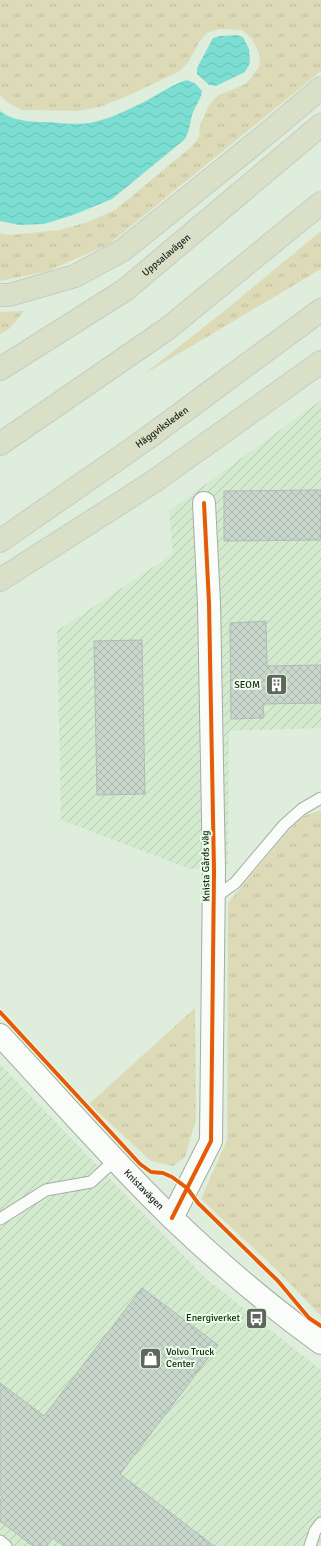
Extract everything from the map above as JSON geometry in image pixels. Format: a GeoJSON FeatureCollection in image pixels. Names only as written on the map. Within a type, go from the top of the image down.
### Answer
{"type":"FeatureCollection","features":[{"type":"Feature","properties":{"kind":"highway"},"geometry":{"type":"LineString","coordinates":[[0,295],[9,295],[75,276],[123,250],[321,88]]}},
{"type":"Feature","properties":{"kind":"highway","name":"Uppsalavägen"},"geometry":{"type":"LineString","coordinates":[[0,369],[125,290],[321,125]]}},
{"type":"Feature","properties":{"kind":"highway"},"geometry":{"type":"LineString","coordinates":[[0,444],[167,328],[321,203]]}},
{"type":"Feature","properties":{"kind":"highway","name":"Häggviksleden"},"geometry":{"type":"LineString","coordinates":[[0,541],[145,440],[321,310]]}},
{"type":"Feature","properties":{"kind":"highway"},"geometry":{"type":"LineString","coordinates":[[0,580],[153,482],[321,362]]}},
{"type":"Feature","properties":{"kind":"street","name":"Knista Gårds väg"},"geometry":{"type":"LineString","coordinates":[[172,1218],[212,1141],[214,898],[208,603],[204,503]]}},
{"type":"Feature","properties":{"kind":"street","name":"Knistavägen"},"geometry":{"type":"LineString","coordinates":[[0,1035],[172,1218],[226,1268],[284,1316],[321,1343]]}},
{"type":"Feature","properties":{"kind":"lane","name":"Knista Gårds väg"},"geometry":{"type":"LineString","coordinates":[[214,898],[235,883],[284,825],[302,808],[321,798]]}},
{"type":"Feature","properties":{"kind":"lane"},"geometry":{"type":"LineString","coordinates":[[0,1219],[46,1190],[91,1182],[116,1160]]}},
{"type":"Feature","properties":{"kind":"lane"},"geometry":{"type":"LineString","coordinates":[[310,1546],[315,1531],[321,1523]]}},
{"type":"Feature","properties":{"kind":"lane"},"geometry":{"type":"LineString","coordinates":[[0,1541],[6,1546]]}},
{"type":"Feature","properties":{"kind":"shaded area"},"geometry":{"type":"Polygon","coordinates":[[[321,400],[321,728],[229,731],[228,865],[190,869],[61,820],[57,631],[173,554],[169,511],[321,400]]]}},
{"type":"Feature","properties":{"kind":"shaded area"},"geometry":{"type":"Polygon","coordinates":[[[0,1064],[203,1276],[321,1370],[321,1546],[0,1546],[0,1064]]]}},
{"type":"Feature","properties":{"kind":"green space"},"geometry":{"type":"Polygon","coordinates":[[[0,0],[321,0],[321,71],[109,244],[48,271],[0,281],[0,233],[10,235],[59,230],[88,222],[115,210],[190,148],[199,137],[200,125],[209,105],[218,95],[247,83],[259,67],[260,56],[252,39],[242,30],[219,29],[207,33],[199,42],[189,61],[180,71],[123,98],[99,107],[78,111],[22,110],[7,102],[0,95],[0,0]]]}},
{"type":"Feature","properties":{"kind":"green space"},"geometry":{"type":"Polygon","coordinates":[[[321,231],[321,269],[143,375],[228,308],[321,231]]]}},
{"type":"Feature","properties":{"kind":"green space"},"geometry":{"type":"Polygon","coordinates":[[[24,311],[9,329],[0,334],[0,312],[24,311]]]}},
{"type":"Feature","properties":{"kind":"green space"},"geometry":{"type":"Polygon","coordinates":[[[321,810],[321,1316],[277,1270],[201,1199],[227,1140],[228,903],[288,831],[304,816],[321,810]]]}},
{"type":"Feature","properties":{"kind":"green space"},"geometry":{"type":"Polygon","coordinates":[[[195,1008],[196,1119],[185,1157],[173,1166],[151,1161],[89,1104],[195,1008]]]}},
{"type":"Feature","properties":{"kind":"water"},"geometry":{"type":"Polygon","coordinates":[[[237,35],[243,37],[249,49],[250,63],[245,72],[216,86],[209,85],[197,74],[197,68],[213,38],[237,35]]]}},
{"type":"Feature","properties":{"kind":"water"},"geometry":{"type":"Polygon","coordinates":[[[187,80],[196,84],[202,91],[200,99],[193,112],[186,137],[112,199],[73,215],[44,224],[19,225],[0,221],[0,111],[16,119],[84,124],[103,120],[144,102],[170,87],[187,80]]]}},
{"type":"Feature","properties":{"kind":"building"},"geometry":{"type":"Polygon","coordinates":[[[321,490],[321,540],[224,541],[224,491],[321,490]]]}},
{"type":"Feature","properties":{"kind":"building","name":"SEOM"},"geometry":{"type":"Polygon","coordinates":[[[266,621],[267,666],[321,665],[321,703],[263,704],[264,718],[231,719],[230,623],[266,621]]]}},
{"type":"Feature","properties":{"kind":"building"},"geometry":{"type":"Polygon","coordinates":[[[142,640],[145,794],[97,795],[94,641],[142,640]]]}},
{"type":"Feature","properties":{"kind":"building"},"geometry":{"type":"Polygon","coordinates":[[[142,1288],[218,1345],[120,1474],[214,1546],[64,1546],[53,1538],[47,1546],[33,1546],[0,1521],[0,1499],[2,1497],[0,1495],[0,1383],[44,1416],[142,1288]]]}},
{"type":"Feature","properties":{"kind":"cycle path"},"geometry":{"type":"LineString","coordinates":[[172,1218],[211,1141],[214,871],[209,603],[204,503]]}},
{"type":"Feature","properties":{"kind":"cycle path"},"geometry":{"type":"LineString","coordinates":[[0,1012],[140,1164],[151,1172],[163,1173],[172,1177],[187,1188],[198,1203],[278,1281],[309,1318],[321,1326]]}},
{"type":"Feature","properties":{"kind":"place","name":"SEOM"},"geometry":{"type":"Point","coordinates":[276,685]}},
{"type":"Feature","properties":{"kind":"place","name":"Energiverket"},"geometry":{"type":"Point","coordinates":[256,1318]}},
{"type":"Feature","properties":{"kind":"place","name":"Volvo Truck Center"},"geometry":{"type":"Point","coordinates":[150,1358]}}]}
